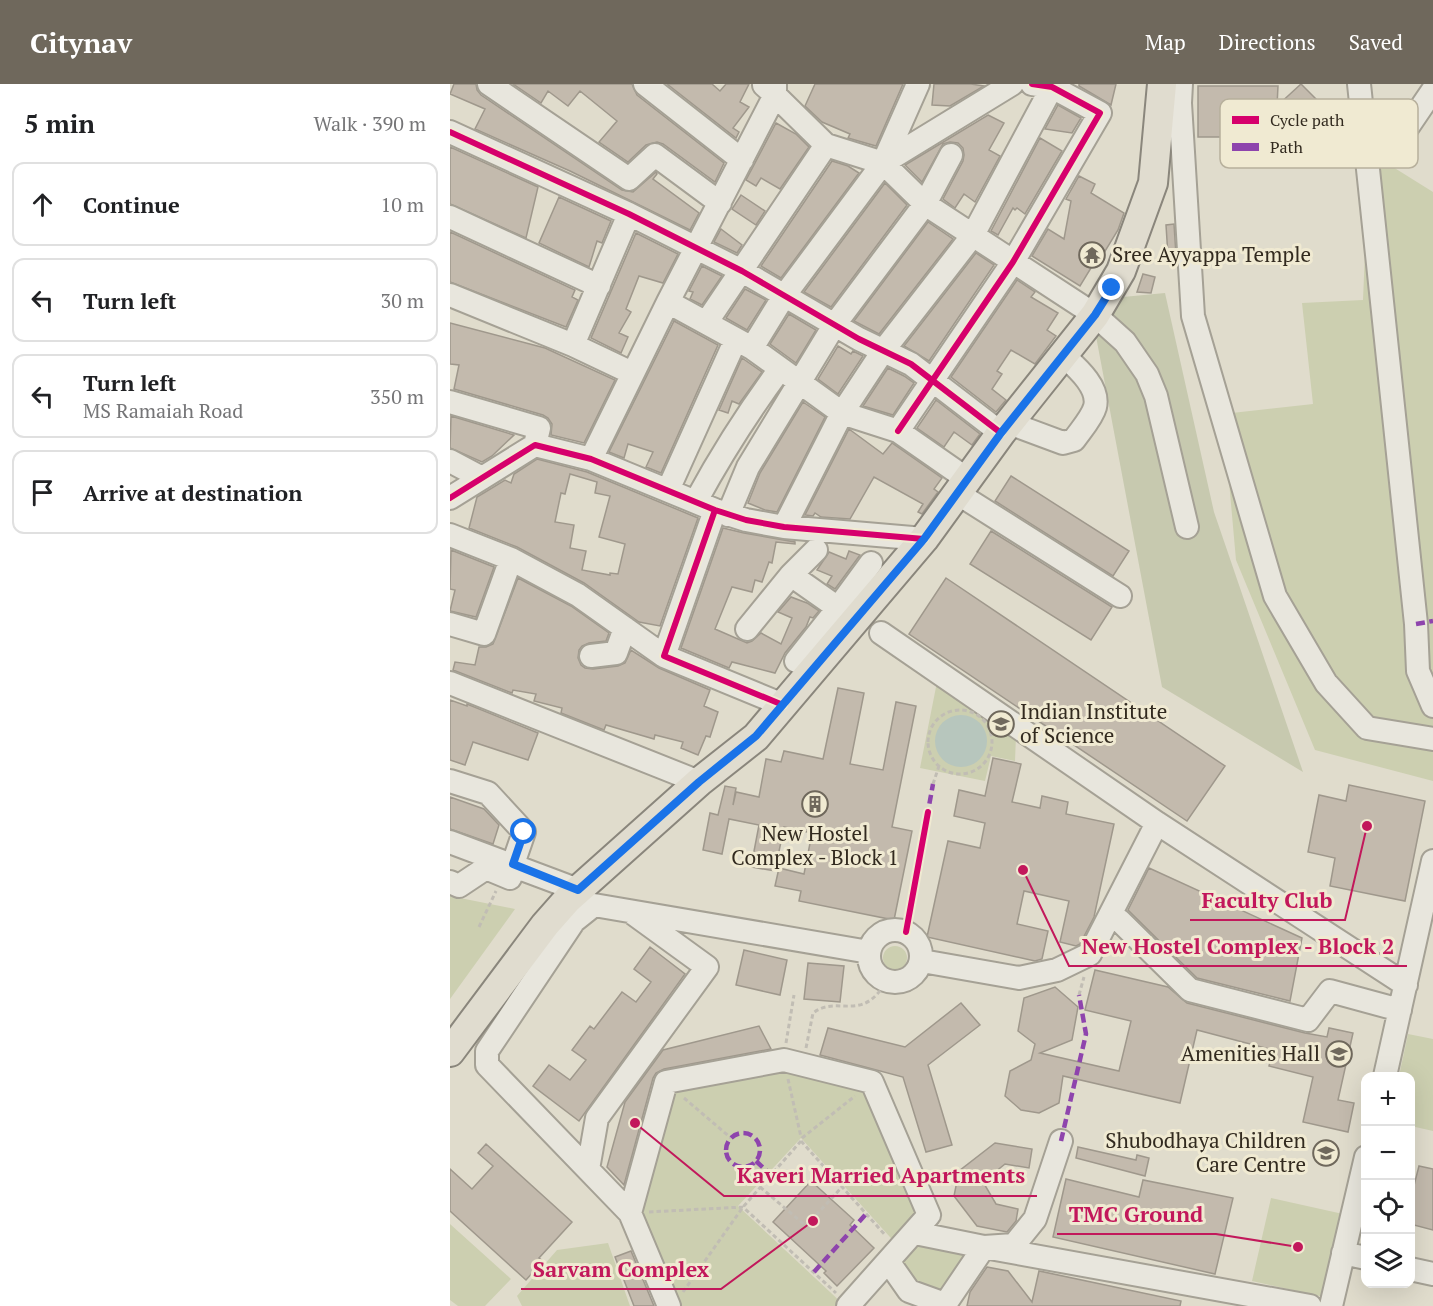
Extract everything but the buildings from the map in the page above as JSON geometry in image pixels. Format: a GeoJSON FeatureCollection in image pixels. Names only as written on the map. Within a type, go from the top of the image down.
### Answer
{"type":"FeatureCollection","features":[{"type":"Feature","properties":{"kind":"main road"},"geometry":{"type":"LineString","coordinates":[[450,1052],[545,925],[573,894],[699,782],[756,736],[783,705],[847,614],[924,539],[1005,428],[1095,315],[1122,271],[1153,183],[1162,84]]}},
{"type":"Feature","properties":{"kind":"street"},"geometry":{"type":"LineString","coordinates":[[489,84],[628,179],[655,155],[720,202]]}},
{"type":"Feature","properties":{"kind":"street"},"geometry":{"type":"LineString","coordinates":[[645,84],[742,160]]}},
{"type":"Feature","properties":{"kind":"street"},"geometry":{"type":"LineString","coordinates":[[668,490],[744,344],[784,296],[883,163],[918,84]]}},
{"type":"Feature","properties":{"kind":"street"},"geometry":{"type":"LineString","coordinates":[[883,163],[1012,84]]}},
{"type":"Feature","properties":{"kind":"street"},"geometry":{"type":"LineString","coordinates":[[1181,84],[1180,103],[1193,316],[1275,596],[1326,683],[1367,728],[1433,739]]}},
{"type":"Feature","properties":{"kind":"street"},"geometry":{"type":"LineString","coordinates":[[1359,84],[1360,99]]}},
{"type":"Feature","properties":{"kind":"street"},"geometry":{"type":"LineString","coordinates":[[784,527],[842,412],[883,351],[973,235],[1050,86],[1100,112],[1013,262],[898,431]]}},
{"type":"Feature","properties":{"kind":"street"},"geometry":{"type":"LineString","coordinates":[[591,459],[632,373],[742,160],[771,88],[825,145],[883,163],[925,204],[1095,315],[1125,342],[1147,374],[1156,396],[1187,527]]}},
{"type":"Feature","properties":{"kind":"street"},"geometry":{"type":"LineString","coordinates":[[1418,112],[1433,90]]}},
{"type":"Feature","properties":{"kind":"street"},"geometry":{"type":"LineString","coordinates":[[450,132],[629,214],[742,271],[883,351],[911,364],[1005,428],[1063,443],[1074,440],[1095,408],[1095,395],[1082,372],[1063,355]]}},
{"type":"Feature","properties":{"kind":"street"},"geometry":{"type":"LineString","coordinates":[[706,323],[825,145]]}},
{"type":"Feature","properties":{"kind":"street"},"geometry":{"type":"LineString","coordinates":[[713,509],[748,467],[835,324],[925,204],[951,155]]}},
{"type":"Feature","properties":{"kind":"street"},"geometry":{"type":"LineString","coordinates":[[1367,168],[1416,624],[1418,671],[1433,706]]}},
{"type":"Feature","properties":{"kind":"street"},"geometry":{"type":"LineString","coordinates":[[573,345],[629,214]]}},
{"type":"Feature","properties":{"kind":"street"},"geometry":{"type":"LineString","coordinates":[[450,217],[599,286]]}},
{"type":"Feature","properties":{"kind":"street"},"geometry":{"type":"LineString","coordinates":[[450,295],[573,345],[632,373]]}},
{"type":"Feature","properties":{"kind":"street"},"geometry":{"type":"LineString","coordinates":[[668,302],[744,344],[842,412],[898,431],[962,486],[1120,596]]}},
{"type":"Feature","properties":{"kind":"street"},"geometry":{"type":"LineString","coordinates":[[664,656],[713,509],[721,455],[747,413],[780,369]]}},
{"type":"Feature","properties":{"kind":"street"},"geometry":{"type":"LineString","coordinates":[[450,402],[539,428],[536,445]]}},
{"type":"Feature","properties":{"kind":"street"},"geometry":{"type":"LineString","coordinates":[[450,498],[536,445],[591,459],[713,509],[784,527],[924,539]]}},
{"type":"Feature","properties":{"kind":"street"},"geometry":{"type":"LineString","coordinates":[[450,461],[482,478]]}},
{"type":"Feature","properties":{"kind":"street"},"geometry":{"type":"LineString","coordinates":[[450,535],[511,559],[578,595],[664,656],[783,705]]}},
{"type":"Feature","properties":{"kind":"street"},"geometry":{"type":"LineString","coordinates":[[747,629],[791,575],[816,550]]}},
{"type":"Feature","properties":{"kind":"street"},"geometry":{"type":"LineString","coordinates":[[450,624],[484,634],[511,559]]}},
{"type":"Feature","properties":{"kind":"street"},"geometry":{"type":"LineString","coordinates":[[796,661],[847,614],[871,563]]}},
{"type":"Feature","properties":{"kind":"street"},"geometry":{"type":"LineString","coordinates":[[791,575],[847,614]]}},
{"type":"Feature","properties":{"kind":"street"},"geometry":{"type":"LineString","coordinates":[[591,656],[616,653],[625,628]]}},
{"type":"Feature","properties":{"kind":"street"},"geometry":{"type":"LineString","coordinates":[[881,633],[1156,823],[1406,985]]}},
{"type":"Feature","properties":{"kind":"street"},"geometry":{"type":"LineString","coordinates":[[450,683],[699,782]]}},
{"type":"Feature","properties":{"kind":"street"},"geometry":{"type":"LineString","coordinates":[[450,781],[488,793],[524,832],[508,870]]}},
{"type":"Feature","properties":{"kind":"street"},"geometry":{"type":"LineString","coordinates":[[921,961],[1019,978],[1057,970],[1090,954],[1156,823]]}},
{"type":"Feature","properties":{"kind":"street"},"geometry":{"type":"LineString","coordinates":[[450,842],[508,870],[573,894]]}},
{"type":"Feature","properties":{"kind":"street"},"geometry":{"type":"LineString","coordinates":[[1385,1072],[1433,861]]}},
{"type":"Feature","properties":{"kind":"street"},"geometry":{"type":"LineString","coordinates":[[450,882],[459,886],[486,868],[508,870]]}},
{"type":"Feature","properties":{"kind":"street"},"geometry":{"type":"LineString","coordinates":[[674,1301],[630,1213],[487,1065],[487,1051],[574,921],[594,905],[869,952]]}},
{"type":"Feature","properties":{"kind":"street"},"geometry":{"type":"LineString","coordinates":[[588,1169],[597,1118],[706,968],[629,911]]}},
{"type":"Feature","properties":{"kind":"street"},"geometry":{"type":"LineString","coordinates":[[1120,921],[1190,990],[1308,1020],[1330,991],[1400,1010]]}},
{"type":"Feature","properties":{"kind":"street"},"geometry":{"type":"LineString","coordinates":[[898,930],[914,937],[921,952],[921,961],[919,969],[907,980],[891,982],[876,975],[871,968],[869,952],[876,938],[883,933],[898,930]]}},
{"type":"Feature","properties":{"kind":"street"},"geometry":{"type":"LineString","coordinates":[[630,1213],[666,1082],[784,1060],[872,1082],[929,1215],[848,1305]]}},
{"type":"Feature","properties":{"kind":"street"},"geometry":{"type":"LineString","coordinates":[[984,1247],[1014,1245],[1035,1219],[1061,1142]]}},
{"type":"Feature","properties":{"kind":"street"},"geometry":{"type":"LineString","coordinates":[[1331,1306],[1361,1174]]}},
{"type":"Feature","properties":{"kind":"street"},"geometry":{"type":"LineString","coordinates":[[915,1233],[1310,1306]]}},
{"type":"Feature","properties":{"kind":"street"},"geometry":{"type":"LineString","coordinates":[[893,1255],[909,1292],[945,1305],[984,1247]]}},
{"type":"Feature","properties":{"kind":"street"},"geometry":{"type":"LineString","coordinates":[[1343,1253],[1361,1257]]}},
{"type":"Feature","properties":{"kind":"street"},"geometry":{"type":"LineString","coordinates":[[1415,1270],[1433,1274]]}},
{"type":"Feature","properties":{"kind":"path"},"geometry":{"type":"LineString","coordinates":[[969,711],[978,715],[986,723],[992,742],[985,761],[978,768],[969,772],[948,771],[939,766],[928,747],[928,736],[932,726],[948,712],[969,711]]}},
{"type":"Feature","properties":{"kind":"path"},"geometry":{"type":"LineString","coordinates":[[933,784],[939,766]]}},
{"type":"Feature","properties":{"kind":"path"},"geometry":{"type":"LineString","coordinates":[[479,927],[508,870]]}},
{"type":"Feature","properties":{"kind":"path"},"geometry":{"type":"LineString","coordinates":[[809,1033],[813,1013],[820,1008],[870,1002],[878,995],[886,982],[891,982]]}},
{"type":"Feature","properties":{"kind":"path"},"geometry":{"type":"LineString","coordinates":[[794,994],[784,1060],[801,1140],[842,1187],[893,1255]]}},
{"type":"Feature","properties":{"kind":"path"},"geometry":{"type":"LineString","coordinates":[[666,1082],[731,1138]]}},
{"type":"Feature","properties":{"kind":"path"},"geometry":{"type":"LineString","coordinates":[[674,1301],[743,1207],[801,1140],[872,1082]]}},
{"type":"Feature","properties":{"kind":"path"},"geometry":{"type":"LineString","coordinates":[[815,1185],[829,1172]]}},
{"type":"Feature","properties":{"kind":"path"},"geometry":{"type":"LineString","coordinates":[[760,1187],[807,1226],[842,1187]]}},
{"type":"Feature","properties":{"kind":"path"},"geometry":{"type":"LineString","coordinates":[[630,1213],[743,1207],[848,1305]]}},
{"type":"Feature","properties":{"kind":"green space"},"geometry":{"type":"Polygon","coordinates":[[[1373,168],[1395,168],[1433,192],[1433,781],[1315,750],[1236,560],[1223,414],[1313,404],[1302,303],[1363,300],[1368,181],[1373,168]]]}},
{"type":"Feature","properties":{"kind":"green space"},"geometry":{"type":"Polygon","coordinates":[[[1165,293],[1214,512],[1303,772],[1162,687],[1095,331],[1123,297],[1165,293]]]}},
{"type":"Feature","properties":{"kind":"green space"},"geometry":{"type":"Polygon","coordinates":[[[937,682],[1016,736],[1015,761],[991,756],[985,781],[920,768],[937,682]]]}},
{"type":"Feature","properties":{"kind":"green space"},"geometry":{"type":"Polygon","coordinates":[[[450,896],[515,909],[450,999],[450,896]]]}},
{"type":"Feature","properties":{"kind":"green space"},"geometry":{"type":"Polygon","coordinates":[[[895,946],[903,950],[907,958],[903,966],[895,970],[887,966],[883,958],[887,950],[895,946]]]}},
{"type":"Feature","properties":{"kind":"green space"},"geometry":{"type":"Polygon","coordinates":[[[1408,1034],[1433,1039],[1433,1131],[1415,1127],[1415,1072],[1400,1072],[1408,1034]]]}},
{"type":"Feature","properties":{"kind":"green space"},"geometry":{"type":"Polygon","coordinates":[[[783,1063],[869,1084],[924,1218],[898,1246],[801,1138],[738,1206],[845,1306],[678,1306],[633,1212],[667,1087],[783,1063]]]}},
{"type":"Feature","properties":{"kind":"green space"},"geometry":{"type":"Polygon","coordinates":[[[1271,1198],[1343,1214],[1324,1297],[1252,1281],[1271,1198]]]}},
{"type":"Feature","properties":{"kind":"green space"},"geometry":{"type":"Polygon","coordinates":[[[450,1224],[511,1279],[485,1306],[458,1306],[450,1300],[450,1224]]]}},
{"type":"Feature","properties":{"kind":"green space"},"geometry":{"type":"Polygon","coordinates":[[[916,1237],[978,1250],[944,1299],[910,1289],[891,1263],[916,1237]]]}},
{"type":"Feature","properties":{"kind":"green space"},"geometry":{"type":"Polygon","coordinates":[[[608,1243],[630,1306],[522,1306],[517,1296],[557,1250],[608,1243]]]}},
{"type":"Feature","properties":{"kind":"shaded area"},"geometry":{"type":"Polygon","coordinates":[[[961,715],[971,717],[979,723],[985,731],[987,741],[985,751],[979,759],[971,765],[961,767],[951,765],[943,759],[937,751],[935,741],[937,731],[943,723],[951,717],[961,715]]]}},
{"type":"Feature","properties":{"kind":"marked path"},"geometry":{"type":"LineString","coordinates":[[1416,624],[1433,621]]}},
{"type":"Feature","properties":{"kind":"marked path"},"geometry":{"type":"LineString","coordinates":[[927,817],[933,784]]}},
{"type":"Feature","properties":{"kind":"marked path"},"geometry":{"type":"LineString","coordinates":[[1061,1141],[1086,1034],[1079,995]]}},
{"type":"Feature","properties":{"kind":"marked path"},"geometry":{"type":"LineString","coordinates":[[743,1133],[755,1138],[760,1150],[755,1162],[743,1167],[731,1162],[726,1150],[731,1138],[743,1133]]}},
{"type":"Feature","properties":{"kind":"marked path"},"geometry":{"type":"LineString","coordinates":[[756,1161],[772,1176]]}},
{"type":"Feature","properties":{"kind":"marked path"},"geometry":{"type":"LineString","coordinates":[[814,1272],[867,1213]]}},
{"type":"Feature","properties":{"kind":"cycle path"},"geometry":{"type":"LineString","coordinates":[[898,431],[1013,262],[1100,113],[1052,87],[1032,84]]}},
{"type":"Feature","properties":{"kind":"cycle path"},"geometry":{"type":"LineString","coordinates":[[450,132],[629,214],[742,271],[859,339],[911,364],[1001,433]]}},
{"type":"Feature","properties":{"kind":"cycle path"},"geometry":{"type":"LineString","coordinates":[[450,498],[535,445],[591,459],[715,510],[746,520],[784,527],[924,539]]}},
{"type":"Feature","properties":{"kind":"cycle path"},"geometry":{"type":"LineString","coordinates":[[715,510],[664,656],[783,705]]}},
{"type":"Feature","properties":{"kind":"cycle path"},"geometry":{"type":"LineString","coordinates":[[906,932],[928,812]]}},
{"type":"Feature","properties":{"kind":"place","name":"Sree Ayyappa Temple"},"geometry":{"type":"Point","coordinates":[1092,255]}},
{"type":"Feature","properties":{"kind":"place","name":"Indian Institute of Science"},"geometry":{"type":"Point","coordinates":[1001,724]}},
{"type":"Feature","properties":{"kind":"place","name":"New Hostel Complex - Block 1"},"geometry":{"type":"Point","coordinates":[815,804]}},
{"type":"Feature","properties":{"kind":"place","name":"Faculty Club"},"geometry":{"type":"Point","coordinates":[1367,826]}},
{"type":"Feature","properties":{"kind":"place","name":"New Hostel Complex - Block 2"},"geometry":{"type":"Point","coordinates":[1023,870]}},
{"type":"Feature","properties":{"kind":"place","name":"Amenities Hall"},"geometry":{"type":"Point","coordinates":[1339,1054]}},
{"type":"Feature","properties":{"kind":"place","name":"Kaveri Married Apartments"},"geometry":{"type":"Point","coordinates":[635,1123]}},
{"type":"Feature","properties":{"kind":"place","name":"Shubodhaya Children Care Centre"},"geometry":{"type":"Point","coordinates":[1326,1153]}},
{"type":"Feature","properties":{"kind":"place","name":"Sarvam Complex"},"geometry":{"type":"Point","coordinates":[813,1221]}},
{"type":"Feature","properties":{"kind":"place","name":"TMC Ground"},"geometry":{"type":"Point","coordinates":[1298,1247]}},
{"type":"Feature","properties":{"kind":"route"},"geometry":{"type":"LineString","coordinates":[[524,832],[513,864],[578,890],[699,782],[756,736],[924,539],[1001,433],[1095,315],[1112,288]]}}]}
